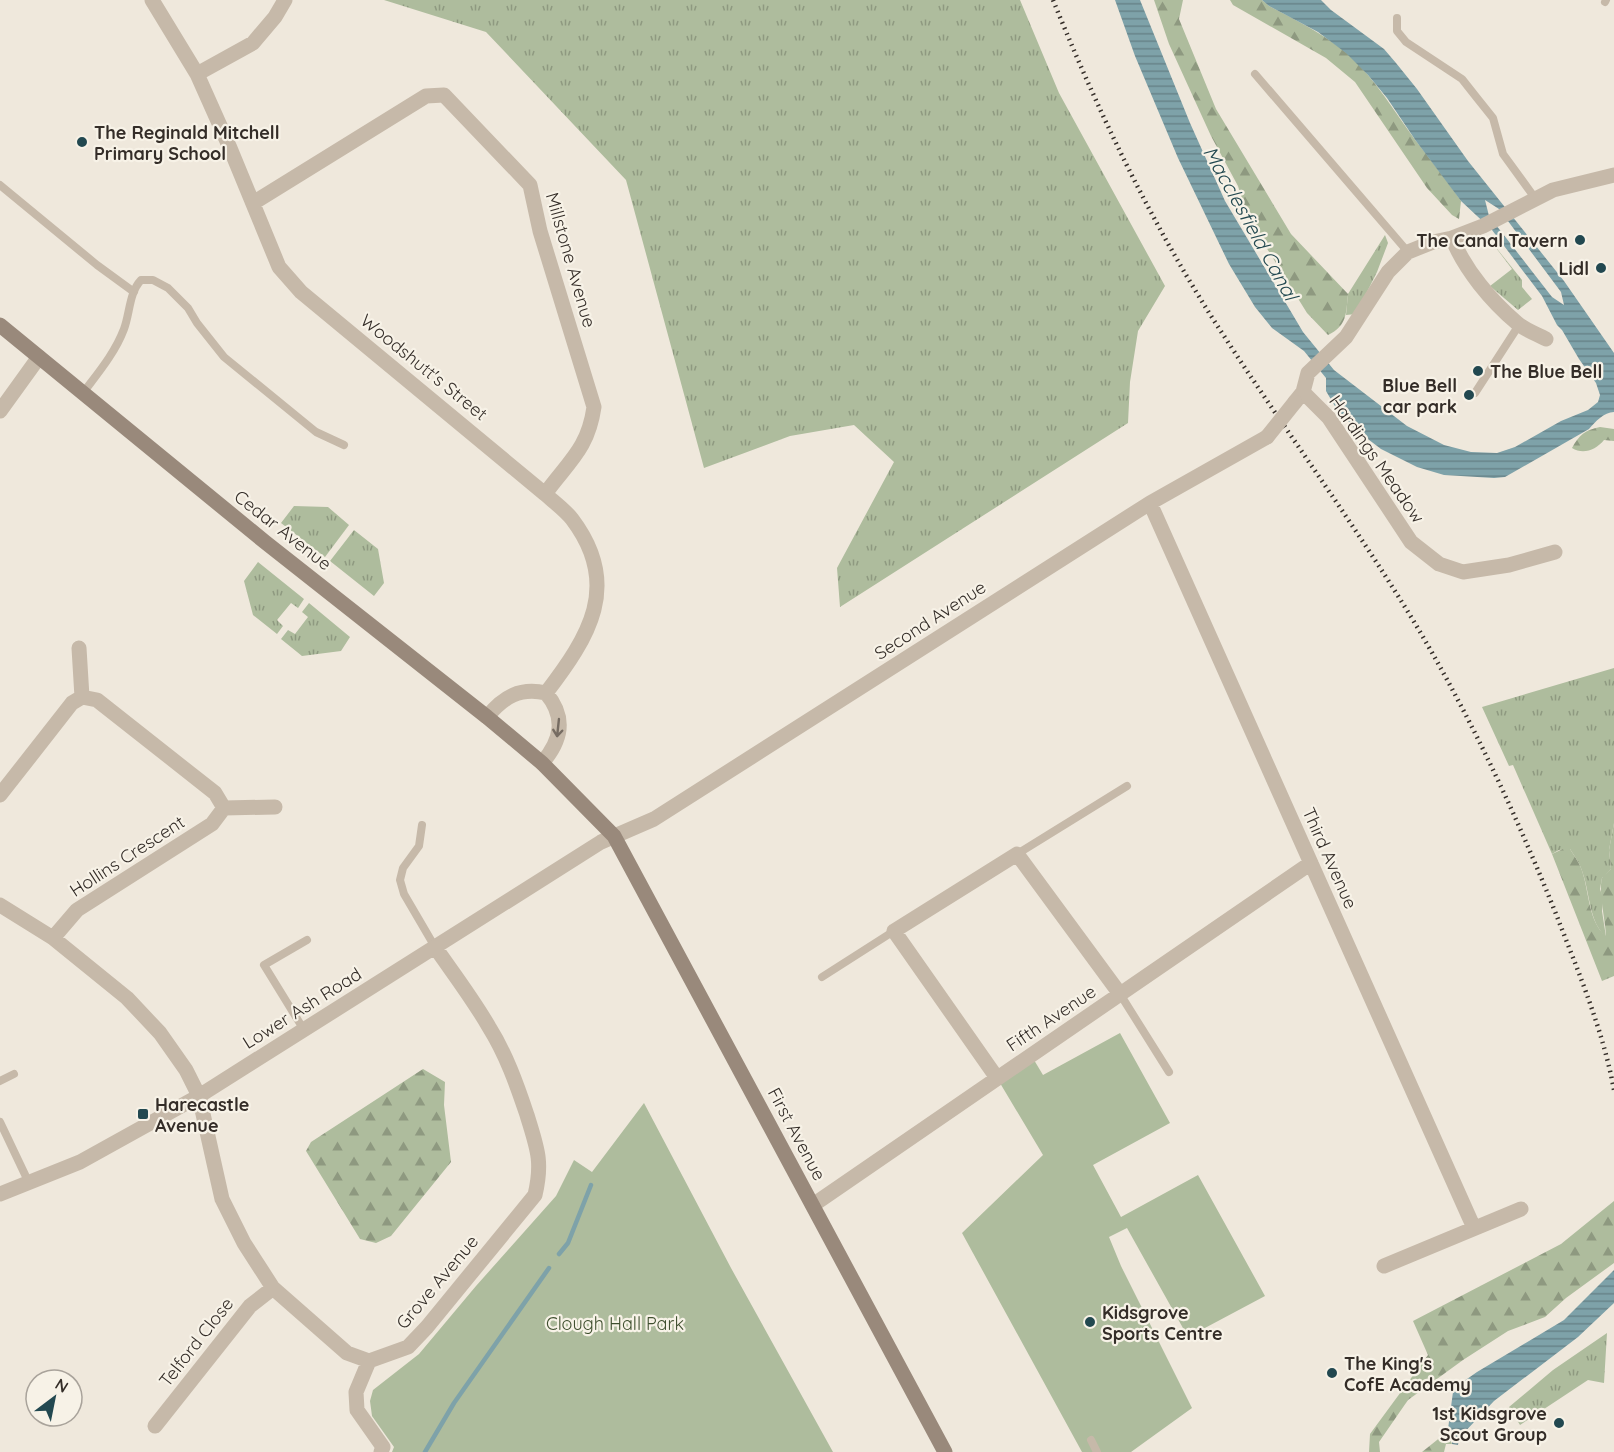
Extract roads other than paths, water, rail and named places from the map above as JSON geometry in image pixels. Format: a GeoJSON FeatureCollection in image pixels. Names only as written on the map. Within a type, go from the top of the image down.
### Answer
{"type":"FeatureCollection","features":[{"type":"Feature","properties":{"kind":"main road","name":"Cedar Avenue"},"geometry":{"type":"LineString","coordinates":[[0,325],[249,529],[487,717],[542,763],[614,836]]}},
{"type":"Feature","properties":{"kind":"main road","name":"First Avenue"},"geometry":{"type":"LineString","coordinates":[[614,836],[945,1452]]}},
{"type":"Feature","properties":{"kind":"street","name":"Woodshutt's Street"},"geometry":{"type":"LineString","coordinates":[[152,0],[197,74],[230,147],[279,267],[301,292],[546,494],[572,519],[590,551],[597,577],[597,599],[589,626],[575,654],[546,693]]}},
{"type":"Feature","properties":{"kind":"street"},"geometry":{"type":"LineString","coordinates":[[197,74],[253,43],[285,0]]}},
{"type":"Feature","properties":{"kind":"street","name":"Millstone Avenue"},"geometry":{"type":"LineString","coordinates":[[253,203],[426,96],[444,95],[476,126],[530,185],[540,231],[594,407],[591,429],[579,452],[546,494]]}},
{"type":"Feature","properties":{"kind":"street"},"geometry":{"type":"LineString","coordinates":[[1299,397],[1308,373],[1346,337],[1389,272],[1408,252],[1483,226],[1552,190],[1614,175]]}},
{"type":"Feature","properties":{"kind":"street"},"geometry":{"type":"LineString","coordinates":[[1452,238],[1466,267],[1498,304],[1519,324],[1546,339]]}},
{"type":"Feature","properties":{"kind":"street"},"geometry":{"type":"LineString","coordinates":[[0,411],[39,357]]}},
{"type":"Feature","properties":{"kind":"street","name":"Second Avenue"},"geometry":{"type":"LineString","coordinates":[[614,836],[654,819],[1150,503],[1267,437],[1299,397]]}},
{"type":"Feature","properties":{"kind":"street","name":"Hardings Meadow"},"geometry":{"type":"LineString","coordinates":[[1299,397],[1329,418],[1411,542],[1439,564],[1463,572],[1509,565],[1555,552]]}},
{"type":"Feature","properties":{"kind":"street","name":"Third Avenue"},"geometry":{"type":"LineString","coordinates":[[1150,503],[1474,1228]]}},
{"type":"Feature","properties":{"kind":"street"},"geometry":{"type":"LineString","coordinates":[[79,648],[82,697]]}},
{"type":"Feature","properties":{"kind":"street"},"geometry":{"type":"LineString","coordinates":[[487,717],[505,698],[517,692],[533,690],[546,693],[556,705],[559,718],[557,742],[542,763]]}},
{"type":"Feature","properties":{"kind":"street"},"geometry":{"type":"LineString","coordinates":[[0,795],[72,703],[82,697],[97,700],[215,793],[224,808],[275,807]]}},
{"type":"Feature","properties":{"kind":"street","name":"Hollins Crescent"},"geometry":{"type":"LineString","coordinates":[[53,938],[77,910],[212,824],[224,808]]}},
{"type":"Feature","properties":{"kind":"street","name":"Lower Ash Road"},"geometry":{"type":"LineString","coordinates":[[0,1194],[80,1162],[199,1096],[601,842],[614,836]]}},
{"type":"Feature","properties":{"kind":"street"},"geometry":{"type":"LineString","coordinates":[[998,1078],[894,931],[1017,854],[1120,994]]}},
{"type":"Feature","properties":{"kind":"street","name":"Fifth Avenue"},"geometry":{"type":"LineString","coordinates":[[813,1205],[1311,863]]}},
{"type":"Feature","properties":{"kind":"street"},"geometry":{"type":"LineString","coordinates":[[0,905],[53,938],[127,998],[160,1033],[186,1070],[199,1096],[222,1199],[244,1243],[273,1288],[347,1353],[369,1361],[356,1392],[357,1410],[383,1450]]}},
{"type":"Feature","properties":{"kind":"street","name":"Grove Avenue"},"geometry":{"type":"LineString","coordinates":[[369,1361],[408,1347],[427,1327],[535,1195],[540,1174],[538,1150],[507,1060],[490,1027],[435,947]]}},
{"type":"Feature","properties":{"kind":"street"},"geometry":{"type":"LineString","coordinates":[[1384,1266],[1521,1209]]}},
{"type":"Feature","properties":{"kind":"street","name":"Telford Close"},"geometry":{"type":"LineString","coordinates":[[155,1426],[250,1306],[273,1288]]}},
{"type":"Feature","properties":{"kind":"lane"},"geometry":{"type":"LineString","coordinates":[[1397,18],[1397,31],[1406,42],[1462,79],[1493,118],[1503,154],[1535,198]]}},
{"type":"Feature","properties":{"kind":"lane"},"geometry":{"type":"LineString","coordinates":[[1256,74],[1408,252]]}},
{"type":"Feature","properties":{"kind":"lane"},"geometry":{"type":"LineString","coordinates":[[0,185],[97,265],[134,292]]}},
{"type":"Feature","properties":{"kind":"lane"},"geometry":{"type":"LineString","coordinates":[[82,393],[112,354],[125,328],[135,286],[141,280],[153,280],[168,288],[188,308],[224,357],[316,432],[344,445]]}},
{"type":"Feature","properties":{"kind":"lane"},"geometry":{"type":"LineString","coordinates":[[1475,393],[1519,324]]}},
{"type":"Feature","properties":{"kind":"lane"},"geometry":{"type":"LineString","coordinates":[[1017,854],[1127,786]]}},
{"type":"Feature","properties":{"kind":"lane"},"geometry":{"type":"LineString","coordinates":[[422,825],[419,846],[403,868],[400,880],[404,894],[435,947]]}},
{"type":"Feature","properties":{"kind":"lane"},"geometry":{"type":"LineString","coordinates":[[822,976],[894,931]]}},
{"type":"Feature","properties":{"kind":"lane"},"geometry":{"type":"LineString","coordinates":[[304,1030],[264,965],[307,940]]}},
{"type":"Feature","properties":{"kind":"lane"},"geometry":{"type":"LineString","coordinates":[[1120,994],[1169,1072]]}},
{"type":"Feature","properties":{"kind":"lane"},"geometry":{"type":"LineString","coordinates":[[0,1081],[14,1074]]}},
{"type":"Feature","properties":{"kind":"lane"},"geometry":{"type":"LineString","coordinates":[[0,1122],[29,1184]]}},
{"type":"Feature","properties":{"kind":"lane"},"geometry":{"type":"LineString","coordinates":[[1091,1440],[1097,1452]]}},
{"type":"Feature","properties":{"kind":"water"},"geometry":{"type":"Polygon","coordinates":[[[1115,0],[1140,0],[1190,123],[1225,201],[1303,332],[1334,370],[1407,426],[1444,445],[1471,452],[1497,453],[1515,447],[1561,421],[1588,410],[1598,402],[1600,395],[1596,383],[1557,325],[1542,296],[1492,230],[1461,201],[1387,98],[1346,53],[1318,32],[1262,0],[1321,0],[1384,49],[1417,89],[1468,161],[1564,281],[1614,353],[1614,412],[1603,416],[1589,429],[1505,477],[1444,475],[1417,467],[1381,449],[1356,430],[1336,408],[1326,391],[1326,378],[1304,351],[1272,328],[1255,307],[1229,264],[1178,158],[1135,56],[1115,0]],[[1485,200],[1489,216],[1552,297],[1564,305],[1561,292],[1499,209],[1485,200]]]}},
{"type":"Feature","properties":{"kind":"water"},"geometry":{"type":"Polygon","coordinates":[[[1614,1270],[1614,1303],[1578,1337],[1494,1401],[1459,1438],[1458,1445],[1452,1444],[1448,1429],[1453,1392],[1457,1386],[1564,1320],[1614,1270]]]}},
{"type":"Feature","properties":{"kind":"waterway"},"geometry":{"type":"LineString","coordinates":[[559,1254],[568,1243],[591,1185]]}},
{"type":"Feature","properties":{"kind":"waterway"},"geometry":{"type":"LineString","coordinates":[[425,1452],[454,1403],[549,1268]]}},
{"type":"Feature","properties":{"kind":"railway"},"geometry":{"type":"LineString","coordinates":[[1053,0],[1130,172],[1175,256],[1224,336],[1393,588],[1436,660],[1474,731],[1509,803],[1556,914],[1597,1023],[1614,1090]]}},
{"type":"Feature","properties":{"kind":"place","name":"The Reginald Mitchell Primary School"},"geometry":{"type":"Point","coordinates":[82,142]}},
{"type":"Feature","properties":{"kind":"place","name":"The Canal Tavern"},"geometry":{"type":"Point","coordinates":[1580,240]}},
{"type":"Feature","properties":{"kind":"place","name":"Lidl"},"geometry":{"type":"Point","coordinates":[1601,268]}},
{"type":"Feature","properties":{"kind":"place","name":"The Blue Bell"},"geometry":{"type":"Point","coordinates":[1478,371]}},
{"type":"Feature","properties":{"kind":"place","name":"Blue Bell car park"},"geometry":{"type":"Point","coordinates":[1469,395]}},
{"type":"Feature","properties":{"kind":"place","name":"Harecastle Avenue"},"geometry":{"type":"Point","coordinates":[143,1114]}},
{"type":"Feature","properties":{"kind":"place","name":"Kidsgrove Sports Centre"},"geometry":{"type":"Point","coordinates":[1090,1322]}},
{"type":"Feature","properties":{"kind":"place","name":"The King's CofE Academy"},"geometry":{"type":"Point","coordinates":[1332,1373]}},
{"type":"Feature","properties":{"kind":"place","name":"1st Kidsgrove Scout Group"},"geometry":{"type":"Point","coordinates":[1559,1423]}},
{"type":"Feature","properties":{"kind":"water label","name":"Macclesfield Canal"},"geometry":{"type":"Point","coordinates":[1251,223]}},
{"type":"Feature","properties":{"kind":"park label","name":"Clough Hall Park"},"geometry":{"type":"Point","coordinates":[615,1323]}}]}
